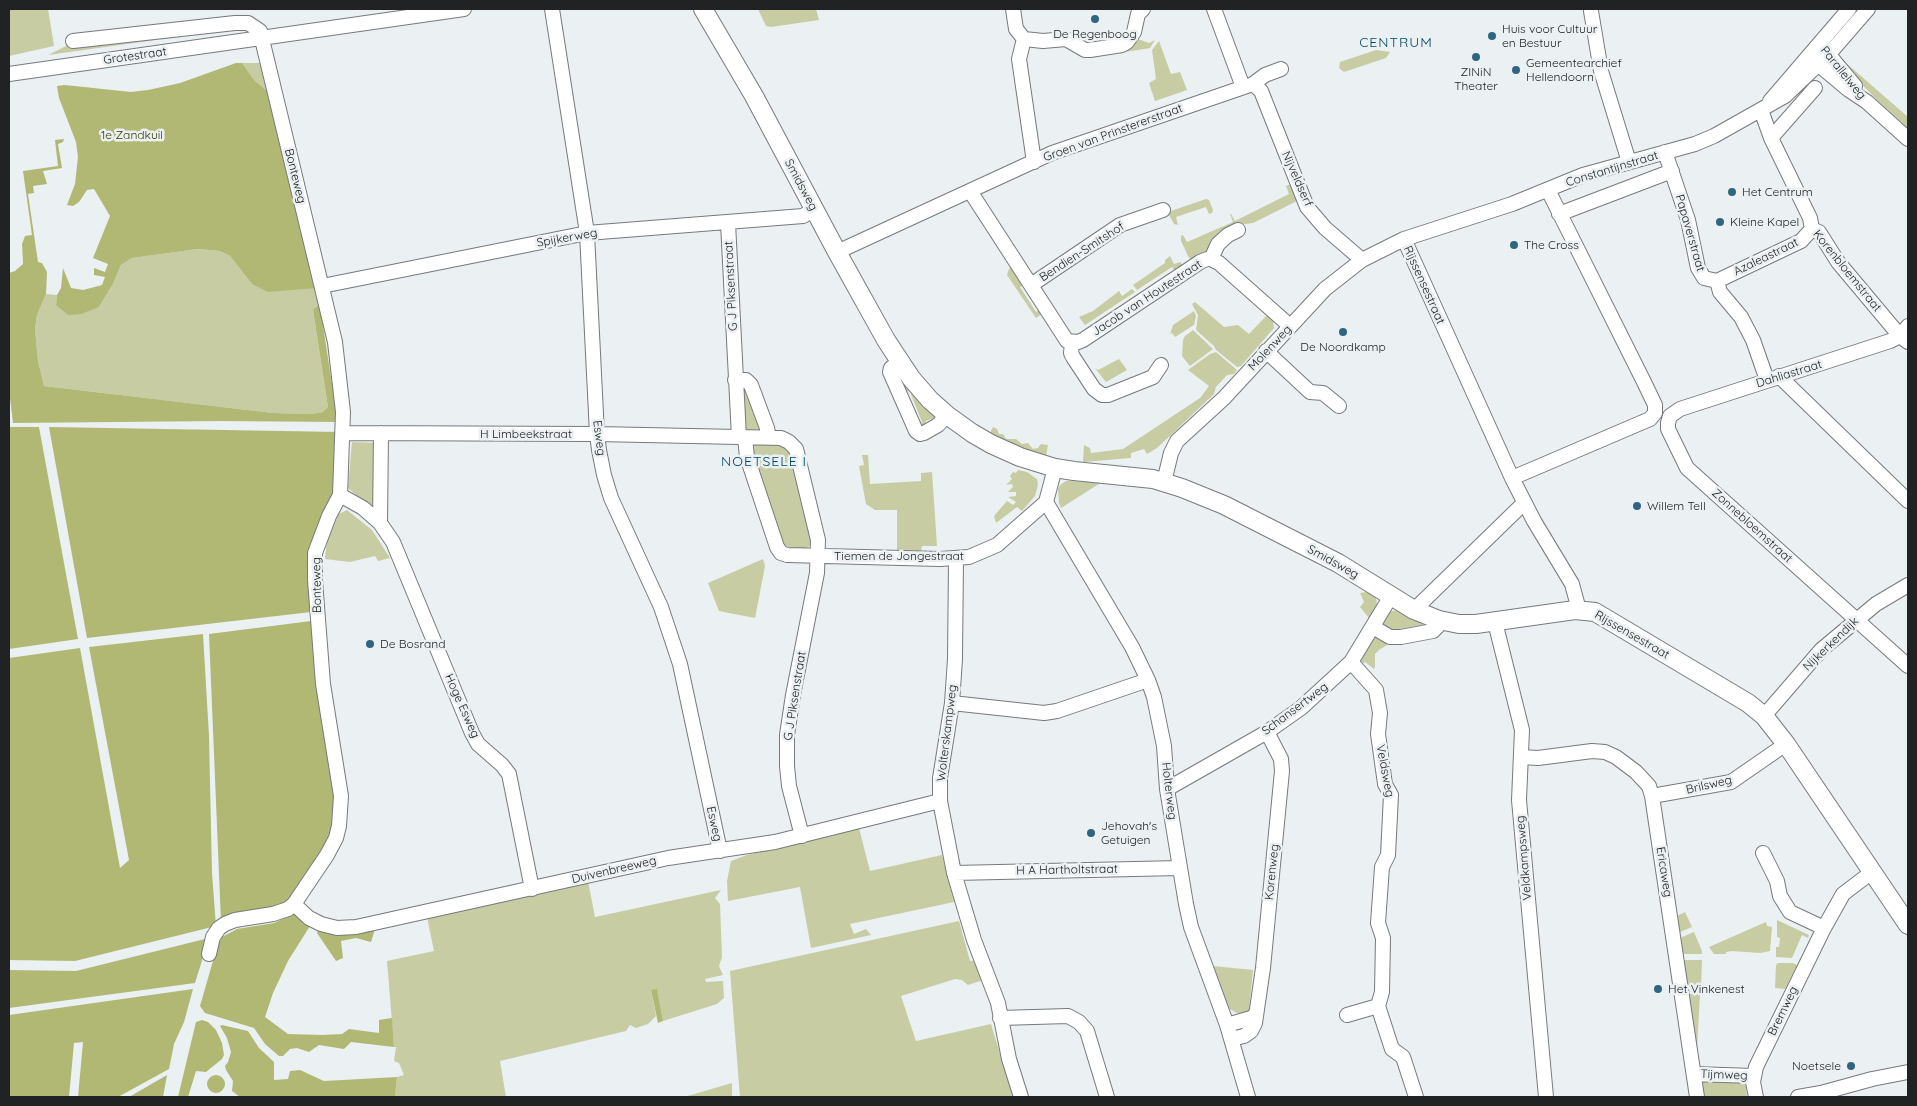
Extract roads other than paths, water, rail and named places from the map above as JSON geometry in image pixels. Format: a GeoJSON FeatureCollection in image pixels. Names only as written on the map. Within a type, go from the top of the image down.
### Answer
{"type":"FeatureCollection","features":[{"type":"Feature","properties":{"kind":"main road","name":"Smidsweg"},"geometry":{"type":"LineString","coordinates":[[703,9],[754,96],[814,210],[899,362],[930,400],[972,433],[1020,457],[1055,468],[1080,472],[1130,467],[1195,483],[1224,505],[1338,563],[1414,610],[1440,620],[1467,624],[1580,610]]}},
{"type":"Feature","properties":{"kind":"main road","name":"Rijssensestraat"},"geometry":{"type":"LineString","coordinates":[[1580,610],[1595,612],[1748,703],[1764,716],[1786,744],[1908,925]]}},
{"type":"Feature","properties":{"kind":"street","name":"Grotestraat"},"geometry":{"type":"LineString","coordinates":[[9,74],[464,9]]}},
{"type":"Feature","properties":{"kind":"street","name":"Esweg"},"geometry":{"type":"LineString","coordinates":[[552,9],[586,233],[596,434],[604,475],[612,498],[661,607],[680,664],[720,851]]}},
{"type":"Feature","properties":{"kind":"street"},"geometry":{"type":"LineString","coordinates":[[1013,9],[1016,29],[1024,39],[1034,41],[1066,39],[1085,50],[1122,45],[1127,42],[1134,32],[1136,19],[1144,9]]}},
{"type":"Feature","properties":{"kind":"street","name":"Nijveldserf"},"geometry":{"type":"LineString","coordinates":[[1214,9],[1248,86],[1261,91],[1303,200],[1325,228],[1362,260]]}},
{"type":"Feature","properties":{"kind":"street","name":"Parallelweg"},"geometry":{"type":"LineString","coordinates":[[1849,9],[1819,43],[1819,58],[1908,138]]}},
{"type":"Feature","properties":{"kind":"street","name":"Constantijnstraat"},"geometry":{"type":"LineString","coordinates":[[1404,239],[1512,204],[1583,175],[1707,140],[1785,96],[1866,10]]}},
{"type":"Feature","properties":{"kind":"street"},"geometry":{"type":"LineString","coordinates":[[1590,11],[1601,71],[1629,162]]}},
{"type":"Feature","properties":{"kind":"street","name":"Grotestraat"},"geometry":{"type":"LineString","coordinates":[[73,41],[248,23],[260,31],[262,38]]}},
{"type":"Feature","properties":{"kind":"street","name":"Bonteweg"},"geometry":{"type":"LineString","coordinates":[[208,954],[213,937],[219,928],[225,924],[235,920],[273,914],[288,909],[294,904],[336,838],[341,813],[339,784],[323,684],[315,580],[316,553],[329,516],[340,495],[344,433],[343,412],[335,342],[262,38]]}},
{"type":"Feature","properties":{"kind":"street"},"geometry":{"type":"LineString","coordinates":[[1024,39],[1019,59],[1034,162]]}},
{"type":"Feature","properties":{"kind":"street","name":"Groen van Prinstererstraat"},"geometry":{"type":"LineString","coordinates":[[837,252],[1052,152],[1248,86],[1264,76],[1281,70]]}},
{"type":"Feature","properties":{"kind":"street"},"geometry":{"type":"LineString","coordinates":[[1771,138],[1816,88]]}},
{"type":"Feature","properties":{"kind":"street","name":"Korenbloemstraat"},"geometry":{"type":"LineString","coordinates":[[1761,110],[1771,138],[1812,221],[1812,229],[1819,232],[1838,262],[1905,335]]}},
{"type":"Feature","properties":{"kind":"street","name":"Papaverstraat"},"geometry":{"type":"LineString","coordinates":[[1665,152],[1688,220],[1698,268],[1704,278],[1717,281],[1720,292],[1733,307],[1748,331],[1773,378],[1908,502]]}},
{"type":"Feature","properties":{"kind":"street","name":"Constantijnstraat"},"geometry":{"type":"LineString","coordinates":[[1559,214],[1672,171]]}},
{"type":"Feature","properties":{"kind":"street"},"geometry":{"type":"LineString","coordinates":[[1512,478],[1650,420],[1655,413],[1655,405],[1644,382],[1548,190]]}},
{"type":"Feature","properties":{"kind":"street"},"geometry":{"type":"LineString","coordinates":[[970,191],[1063,336],[1072,343],[1071,353],[1094,390],[1102,396],[1108,395],[1154,377],[1161,365]]}},
{"type":"Feature","properties":{"kind":"street","name":"Spijkerweg"},"geometry":{"type":"LineString","coordinates":[[322,286],[586,233],[803,216],[814,210]]}},
{"type":"Feature","properties":{"kind":"street","name":"Bendien-Smitshof"},"geometry":{"type":"LineString","coordinates":[[1031,285],[1120,225],[1163,210]]}},
{"type":"Feature","properties":{"kind":"street","name":"G J Piksenstraat"},"geometry":{"type":"LineString","coordinates":[[728,223],[736,380],[742,437],[747,457],[777,547],[781,553],[787,555],[818,556]]}},
{"type":"Feature","properties":{"kind":"street","name":"Azaleastraat"},"geometry":{"type":"LineString","coordinates":[[1717,281],[1801,241],[1812,229]]}},
{"type":"Feature","properties":{"kind":"street"},"geometry":{"type":"LineString","coordinates":[[1211,259],[1218,244],[1228,235],[1238,230]]}},
{"type":"Feature","properties":{"kind":"street","name":"Molenweg"},"geometry":{"type":"LineString","coordinates":[[1165,477],[1171,453],[1177,442],[1224,398],[1325,289],[1362,260],[1404,239]]}},
{"type":"Feature","properties":{"kind":"street","name":"Rijssensestraat"},"geometry":{"type":"LineString","coordinates":[[1404,239],[1512,478],[1524,503],[1572,584],[1580,610]]}},
{"type":"Feature","properties":{"kind":"street","name":"Jacob van Houtestraat"},"geometry":{"type":"LineString","coordinates":[[1072,343],[1083,340],[1200,262],[1211,259],[1219,263],[1290,326]]}},
{"type":"Feature","properties":{"kind":"street","name":"Dahliastraat"},"geometry":{"type":"LineString","coordinates":[[1668,419],[1673,412],[1680,408],[1905,335]]}},
{"type":"Feature","properties":{"kind":"street"},"geometry":{"type":"LineString","coordinates":[[1266,351],[1310,392],[1323,393],[1339,406]]}},
{"type":"Feature","properties":{"kind":"street"},"geometry":{"type":"LineString","coordinates":[[899,362],[891,368],[890,372],[916,432],[924,433],[938,425],[947,415]]}},
{"type":"Feature","properties":{"kind":"street"},"geometry":{"type":"LineString","coordinates":[[736,380],[746,380],[751,385],[769,437]]}},
{"type":"Feature","properties":{"kind":"street","name":"Zonnebloemstraat"},"geometry":{"type":"LineString","coordinates":[[1668,419],[1668,430],[1687,468],[1857,618],[1908,666]]}},
{"type":"Feature","properties":{"kind":"street","name":"H Limbeekstraat"},"geometry":{"type":"LineString","coordinates":[[344,433],[596,434],[742,437]]}},
{"type":"Feature","properties":{"kind":"street"},"geometry":{"type":"LineString","coordinates":[[380,523],[381,433]]}},
{"type":"Feature","properties":{"kind":"street","name":"G J Piksenstraat"},"geometry":{"type":"LineString","coordinates":[[742,437],[781,438],[789,442],[796,449],[818,540],[817,574],[787,736],[786,766],[789,786],[802,836]]}},
{"type":"Feature","properties":{"kind":"street"},"geometry":{"type":"LineString","coordinates":[[1046,502],[1055,468]]}},
{"type":"Feature","properties":{"kind":"street","name":"Hoge Esweg"},"geometry":{"type":"LineString","coordinates":[[340,495],[363,508],[380,523],[393,542],[472,733],[478,744],[502,765],[509,774],[532,889]]}},
{"type":"Feature","properties":{"kind":"street","name":"Tiemen de Jongestraat"},"geometry":{"type":"LineString","coordinates":[[818,556],[956,559],[969,557],[997,545],[1046,502]]}},
{"type":"Feature","properties":{"kind":"street","name":"Holterweg"},"geometry":{"type":"LineString","coordinates":[[1046,502],[1132,647],[1154,697],[1164,746],[1167,789],[1191,927],[1227,1025],[1248,1097]]}},
{"type":"Feature","properties":{"kind":"street"},"geometry":{"type":"LineString","coordinates":[[1414,610],[1524,503]]}},
{"type":"Feature","properties":{"kind":"street","name":"Wolterskampweg"},"geometry":{"type":"LineString","coordinates":[[956,559],[955,659],[952,704],[940,778],[940,800],[954,873],[974,940],[998,1003],[1009,1059],[1021,1097]]}},
{"type":"Feature","properties":{"kind":"street","name":"Nijkerkendijk"},"geometry":{"type":"LineString","coordinates":[[1764,716],[1814,658],[1857,618],[1887,596],[1908,585]]}},
{"type":"Feature","properties":{"kind":"street","name":"Schansertweg"},"geometry":{"type":"LineString","coordinates":[[1167,789],[1267,732],[1301,708],[1351,662],[1391,596]]}},
{"type":"Feature","properties":{"kind":"street"},"geometry":{"type":"LineString","coordinates":[[1373,627],[1390,636],[1401,637],[1432,631],[1440,620]]}},
{"type":"Feature","properties":{"kind":"street","name":"Veldkampsweg"},"geometry":{"type":"LineString","coordinates":[[1495,622],[1521,720],[1523,735],[1519,794],[1546,1097]]}},
{"type":"Feature","properties":{"kind":"street","name":"Veldsweg"},"geometry":{"type":"LineString","coordinates":[[1351,662],[1376,690],[1380,713],[1378,734],[1386,785],[1391,795],[1388,855],[1382,867],[1378,923],[1383,938],[1382,992],[1378,1006],[1392,1049],[1403,1057],[1416,1097]]}},
{"type":"Feature","properties":{"kind":"street"},"geometry":{"type":"LineString","coordinates":[[952,704],[1044,713],[1058,711],[1148,680]]}},
{"type":"Feature","properties":{"kind":"street","name":"Korenweg"},"geometry":{"type":"LineString","coordinates":[[1231,1039],[1244,1036],[1251,1031],[1255,1023],[1263,968],[1282,771],[1281,759],[1267,732]]}},
{"type":"Feature","properties":{"kind":"street","name":"Brilsweg"},"geometry":{"type":"LineString","coordinates":[[1652,796],[1723,784],[1738,779],[1786,744]]}},
{"type":"Feature","properties":{"kind":"street","name":"Ericaweg"},"geometry":{"type":"LineString","coordinates":[[1522,757],[1538,758],[1592,751],[1605,752],[1616,756],[1636,772],[1648,786],[1652,796],[1697,1097]]}},
{"type":"Feature","properties":{"kind":"street","name":"Duivenbreeweg"},"geometry":{"type":"LineString","coordinates":[[294,904],[309,918],[321,924],[337,928],[356,927],[668,858],[776,842],[940,800]]}},
{"type":"Feature","properties":{"kind":"street"},"geometry":{"type":"LineString","coordinates":[[1763,854],[1777,881],[1780,896],[1790,912],[1824,928]]}},
{"type":"Feature","properties":{"kind":"street","name":"H A Hartholtstraat"},"geometry":{"type":"LineString","coordinates":[[954,873],[1180,868]]}},
{"type":"Feature","properties":{"kind":"street","name":"Bremweg"},"geometry":{"type":"LineString","coordinates":[[1756,1097],[1754,1076],[1756,1067],[1824,928],[1843,894],[1872,872]]}},
{"type":"Feature","properties":{"kind":"street"},"geometry":{"type":"LineString","coordinates":[[1347,1015],[1378,1006]]}},
{"type":"Feature","properties":{"kind":"street"},"geometry":{"type":"LineString","coordinates":[[1227,1025],[1255,1015]]}},
{"type":"Feature","properties":{"kind":"street"},"geometry":{"type":"LineString","coordinates":[[1000,1018],[1068,1016],[1079,1022],[1087,1031],[1107,1097]]}},
{"type":"Feature","properties":{"kind":"street"},"geometry":{"type":"LineString","coordinates":[[1798,1097],[1821,1093],[1872,1078],[1908,1072]]}},
{"type":"Feature","properties":{"kind":"street","name":"Tijmweg"},"geometry":{"type":"LineString","coordinates":[[1694,1074],[1754,1076]]}},
{"type":"Feature","properties":{"kind":"place","name":"De Regenboog"},"geometry":{"type":"Point","coordinates":[1095,19]}},
{"type":"Feature","properties":{"kind":"place","name":"Huis voor Cultuur en Bestuur"},"geometry":{"type":"Point","coordinates":[1492,36]}},
{"type":"Feature","properties":{"kind":"place","name":"ZINiN Theater"},"geometry":{"type":"Point","coordinates":[1476,57]}},
{"type":"Feature","properties":{"kind":"place","name":"Gemeentearchief Hellendoorn"},"geometry":{"type":"Point","coordinates":[1516,70]}},
{"type":"Feature","properties":{"kind":"place","name":"Het Centrum"},"geometry":{"type":"Point","coordinates":[1732,192]}},
{"type":"Feature","properties":{"kind":"place","name":"Kleine Kapel"},"geometry":{"type":"Point","coordinates":[1720,222]}},
{"type":"Feature","properties":{"kind":"place","name":"The Cross"},"geometry":{"type":"Point","coordinates":[1514,245]}},
{"type":"Feature","properties":{"kind":"place","name":"De Noordkamp"},"geometry":{"type":"Point","coordinates":[1343,332]}},
{"type":"Feature","properties":{"kind":"place","name":"Willem Tell"},"geometry":{"type":"Point","coordinates":[1637,506]}},
{"type":"Feature","properties":{"kind":"place","name":"De Bosrand"},"geometry":{"type":"Point","coordinates":[370,644]}},
{"type":"Feature","properties":{"kind":"place","name":"Jehovah's Getuigen"},"geometry":{"type":"Point","coordinates":[1091,833]}},
{"type":"Feature","properties":{"kind":"place","name":"Het Vinkenest"},"geometry":{"type":"Point","coordinates":[1658,989]}},
{"type":"Feature","properties":{"kind":"place","name":"Noetsele"},"geometry":{"type":"Point","coordinates":[1851,1066]}},
{"type":"Feature","properties":{"kind":"district","name":"CENTRUM"},"geometry":{"type":"Point","coordinates":[1396,43]}},
{"type":"Feature","properties":{"kind":"district","name":"NOETSELE I"},"geometry":{"type":"Point","coordinates":[764,462]}},
{"type":"Feature","properties":{"kind":"park label","name":"1e Zandkuil"},"geometry":{"type":"Point","coordinates":[132,135]}}]}
